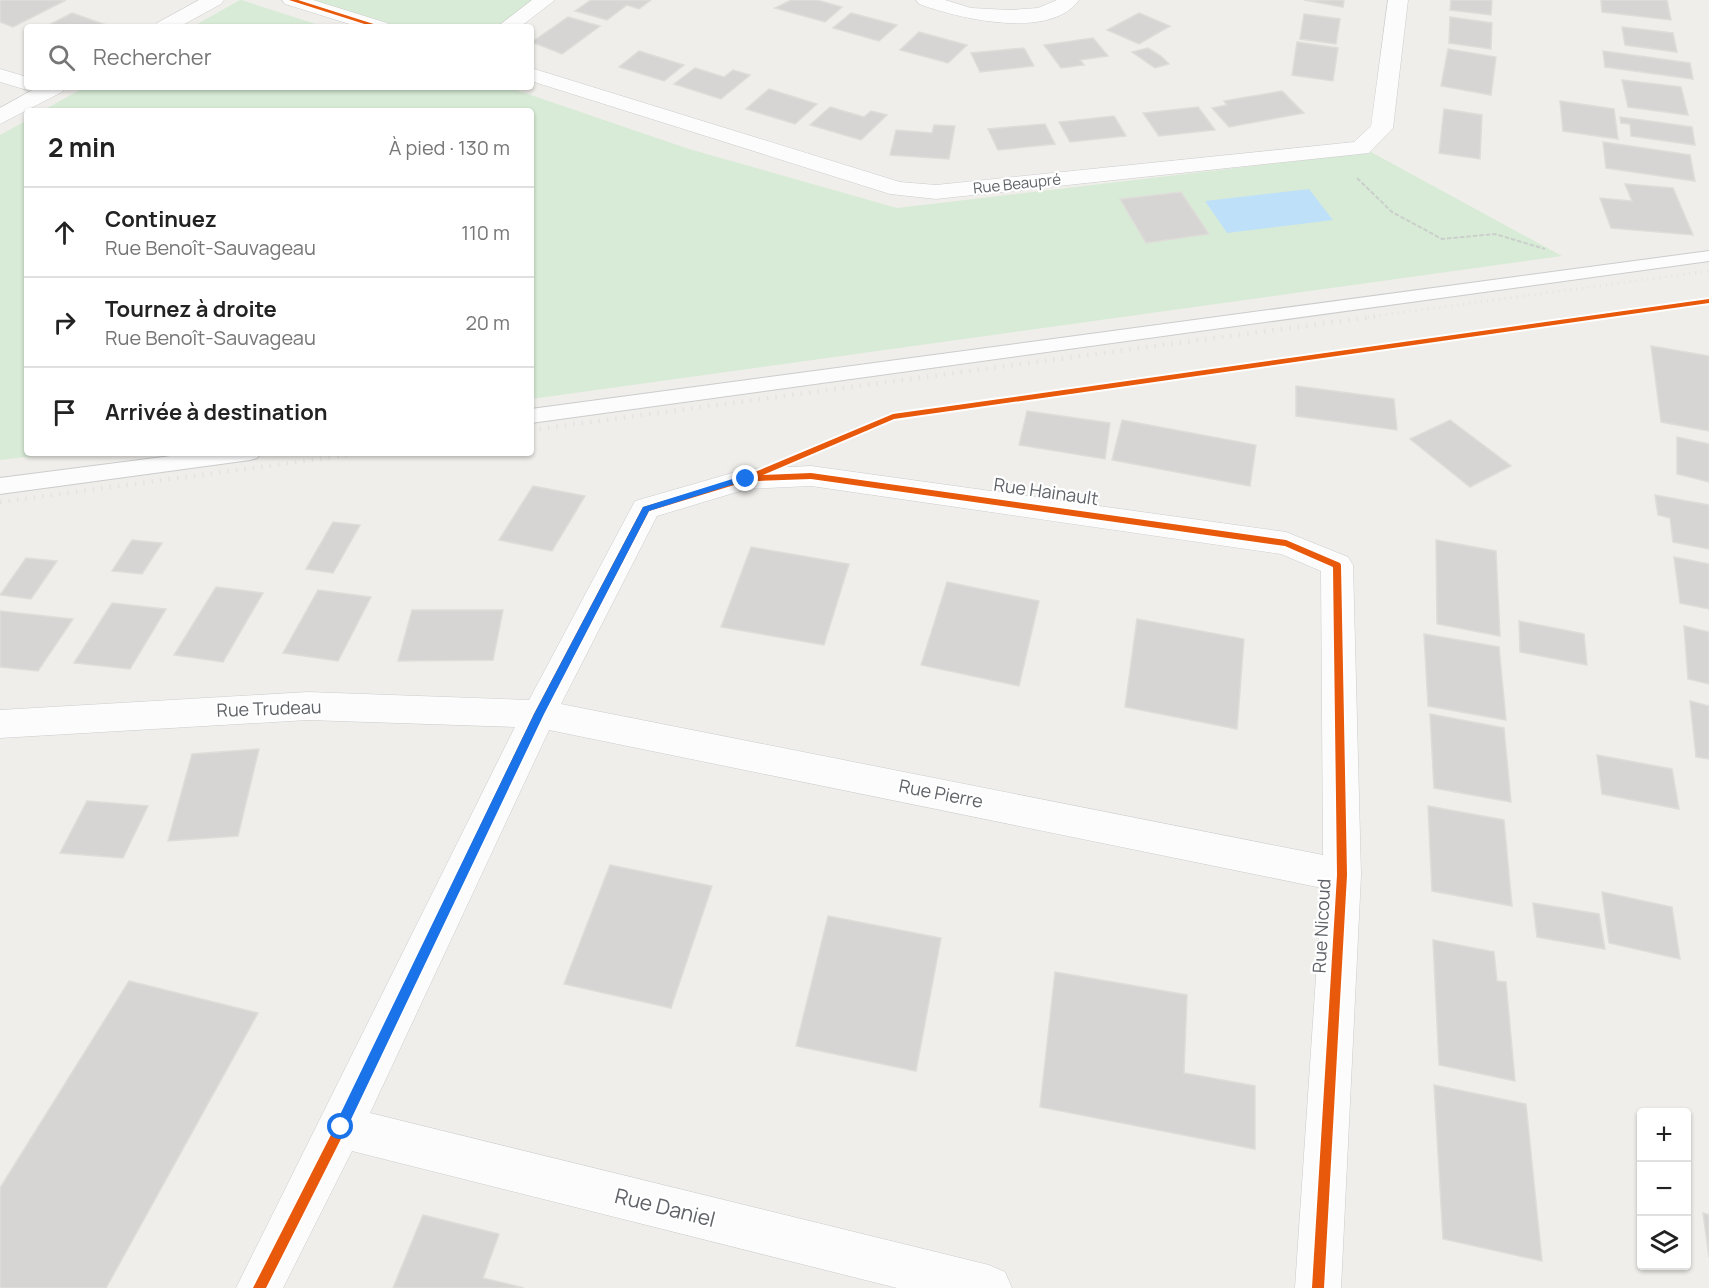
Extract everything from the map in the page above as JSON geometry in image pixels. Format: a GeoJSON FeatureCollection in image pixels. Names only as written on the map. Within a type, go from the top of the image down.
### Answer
{"type":"FeatureCollection","features":[{"type":"Feature","properties":{"kind":"street"},"geometry":{"type":"LineString","coordinates":[[170,24],[214,0]]}},
{"type":"Feature","properties":{"kind":"street"},"geometry":{"type":"LineString","coordinates":[[292,0],[370,24]]}},
{"type":"Feature","properties":{"kind":"street"},"geometry":{"type":"LineString","coordinates":[[511,24],[545,0]]}},
{"type":"Feature","properties":{"kind":"street"},"geometry":{"type":"LineString","coordinates":[[926,0],[969,14],[1029,16],[1062,9],[1069,0]]}},
{"type":"Feature","properties":{"kind":"street","name":"Rue Beaupré"},"geometry":{"type":"LineString","coordinates":[[534,75],[898,189],[936,192],[1361,148],[1382,128],[1398,0]]}},
{"type":"Feature","properties":{"kind":"street"},"geometry":{"type":"LineString","coordinates":[[0,75],[24,82]]}},
{"type":"Feature","properties":{"kind":"street"},"geometry":{"type":"LineString","coordinates":[[0,117],[37,90]]}},
{"type":"Feature","properties":{"kind":"street","name":"Rue Hainault"},"geometry":{"type":"LineString","coordinates":[[259,1288],[341,1127],[539,714],[646,509],[746,479],[812,476],[1286,543],[1337,565]]}},
{"type":"Feature","properties":{"kind":"street","name":"Rue Nicoud"},"geometry":{"type":"LineString","coordinates":[[1318,1288],[1342,875],[1337,565]]}},
{"type":"Feature","properties":{"kind":"street","name":"Rue Trudeau"},"geometry":{"type":"LineString","coordinates":[[0,724],[308,706],[539,714]]}},
{"type":"Feature","properties":{"kind":"street","name":"Rue Pierre"},"geometry":{"type":"LineString","coordinates":[[539,714],[1342,875]]}},
{"type":"Feature","properties":{"kind":"street","name":"Rue Daniel"},"geometry":{"type":"LineString","coordinates":[[341,1127],[989,1288]]}},
{"type":"Feature","properties":{"kind":"lane"},"geometry":{"type":"LineString","coordinates":[[534,416],[1709,256]]}},
{"type":"Feature","properties":{"kind":"lane"},"geometry":{"type":"LineString","coordinates":[[0,486],[227,456]]}},
{"type":"Feature","properties":{"kind":"path"},"geometry":{"type":"LineString","coordinates":[[1330,152],[1392,212],[1442,239],[1495,234],[1550,250]]}},
{"type":"Feature","properties":{"kind":"green space"},"geometry":{"type":"Polygon","coordinates":[[[241,0],[316,24],[197,24],[241,0]]]}},
{"type":"Feature","properties":{"kind":"green space"},"geometry":{"type":"Polygon","coordinates":[[[290,0],[545,0],[511,24],[369,24],[290,0]]]}},
{"type":"Feature","properties":{"kind":"green space"},"geometry":{"type":"Polygon","coordinates":[[[80,90],[516,90],[689,149],[897,208],[1371,152],[1562,256],[534,399],[534,108],[47,108],[80,90]]]}},
{"type":"Feature","properties":{"kind":"green space"},"geometry":{"type":"Polygon","coordinates":[[[24,122],[24,456],[35,456],[0,460],[0,135],[24,122]]]}},
{"type":"Feature","properties":{"kind":"water"},"geometry":{"type":"Polygon","coordinates":[[[1309,189],[1333,220],[1227,233],[1205,201],[1309,189]]]}},
{"type":"Feature","properties":{"kind":"building"},"geometry":{"type":"Polygon","coordinates":[[[0,0],[66,0],[13,27],[0,22],[0,0]]]}},
{"type":"Feature","properties":{"kind":"building"},"geometry":{"type":"Polygon","coordinates":[[[591,0],[651,0],[639,9],[627,5],[607,20],[575,11],[591,0]]]}},
{"type":"Feature","properties":{"kind":"building"},"geometry":{"type":"Polygon","coordinates":[[[791,0],[817,0],[842,7],[825,22],[775,8],[791,0]]]}},
{"type":"Feature","properties":{"kind":"building"},"geometry":{"type":"Polygon","coordinates":[[[1304,0],[1344,0],[1343,7],[1304,0]]]}},
{"type":"Feature","properties":{"kind":"building"},"geometry":{"type":"Polygon","coordinates":[[[1451,0],[1492,0],[1491,15],[1450,10],[1451,0]]]}},
{"type":"Feature","properties":{"kind":"building"},"geometry":{"type":"Polygon","coordinates":[[[1601,0],[1667,0],[1671,20],[1602,12],[1601,0]]]}},
{"type":"Feature","properties":{"kind":"building"},"geometry":{"type":"Polygon","coordinates":[[[72,13],[103,24],[51,24],[72,13]]]}},
{"type":"Feature","properties":{"kind":"building"},"geometry":{"type":"Polygon","coordinates":[[[851,13],[897,25],[879,41],[833,28],[851,13]]]}},
{"type":"Feature","properties":{"kind":"building"},"geometry":{"type":"Polygon","coordinates":[[[1139,13],[1170,26],[1139,44],[1107,30],[1139,13]]]}},
{"type":"Feature","properties":{"kind":"building"},"geometry":{"type":"Polygon","coordinates":[[[1304,14],[1340,19],[1336,44],[1300,39],[1304,14]]]}},
{"type":"Feature","properties":{"kind":"building"},"geometry":{"type":"Polygon","coordinates":[[[568,17],[600,26],[562,54],[534,43],[568,17]]]}},
{"type":"Feature","properties":{"kind":"building"},"geometry":{"type":"Polygon","coordinates":[[[1450,17],[1492,23],[1491,49],[1449,43],[1450,17]]]}},
{"type":"Feature","properties":{"kind":"building"},"geometry":{"type":"Polygon","coordinates":[[[1622,27],[1673,33],[1677,52],[1625,45],[1622,27]]]}},
{"type":"Feature","properties":{"kind":"building"},"geometry":{"type":"Polygon","coordinates":[[[919,32],[967,45],[948,63],[900,50],[919,32]]]}},
{"type":"Feature","properties":{"kind":"building"},"geometry":{"type":"Polygon","coordinates":[[[1093,38],[1108,56],[1080,60],[1084,65],[1061,68],[1044,45],[1093,38]]]}},
{"type":"Feature","properties":{"kind":"building"},"geometry":{"type":"Polygon","coordinates":[[[1297,42],[1338,48],[1333,81],[1292,75],[1297,42]]]}},
{"type":"Feature","properties":{"kind":"building"},"geometry":{"type":"Polygon","coordinates":[[[1024,48],[1034,66],[980,72],[971,53],[1024,48]]]}},
{"type":"Feature","properties":{"kind":"building"},"geometry":{"type":"Polygon","coordinates":[[[1148,48],[1169,64],[1155,68],[1132,52],[1148,48]]]}},
{"type":"Feature","properties":{"kind":"building"},"geometry":{"type":"Polygon","coordinates":[[[1448,49],[1496,57],[1491,95],[1441,86],[1448,49]]]}},
{"type":"Feature","properties":{"kind":"building"},"geometry":{"type":"Polygon","coordinates":[[[639,51],[684,65],[664,81],[619,67],[639,51]]]}},
{"type":"Feature","properties":{"kind":"building"},"geometry":{"type":"Polygon","coordinates":[[[1603,51],[1690,63],[1693,79],[1605,67],[1603,51]]]}},
{"type":"Feature","properties":{"kind":"building"},"geometry":{"type":"Polygon","coordinates":[[[695,68],[724,77],[733,70],[750,75],[721,99],[674,84],[695,68]]]}},
{"type":"Feature","properties":{"kind":"building"},"geometry":{"type":"Polygon","coordinates":[[[1622,80],[1681,87],[1688,115],[1628,107],[1622,80]]]}},
{"type":"Feature","properties":{"kind":"building"},"geometry":{"type":"Polygon","coordinates":[[[769,89],[817,104],[795,124],[746,109],[769,89]]]}},
{"type":"Feature","properties":{"kind":"building"},"geometry":{"type":"Polygon","coordinates":[[[1282,91],[1304,113],[1229,127],[1212,108],[1227,105],[1224,101],[1282,91]]]}},
{"type":"Feature","properties":{"kind":"building"},"geometry":{"type":"Polygon","coordinates":[[[1560,101],[1614,109],[1618,139],[1563,131],[1560,101]]]}},
{"type":"Feature","properties":{"kind":"building"},"geometry":{"type":"Polygon","coordinates":[[[830,107],[864,117],[871,111],[887,115],[861,140],[810,125],[830,107]]]}},
{"type":"Feature","properties":{"kind":"building"},"geometry":{"type":"Polygon","coordinates":[[[1198,107],[1215,130],[1159,136],[1143,113],[1198,107]]]}},
{"type":"Feature","properties":{"kind":"building"},"geometry":{"type":"Polygon","coordinates":[[[1444,109],[1482,115],[1480,159],[1439,153],[1444,109]]]}},
{"type":"Feature","properties":{"kind":"building"},"geometry":{"type":"Polygon","coordinates":[[[1114,116],[1126,136],[1070,142],[1059,122],[1114,116]]]}},
{"type":"Feature","properties":{"kind":"building"},"geometry":{"type":"Polygon","coordinates":[[[1620,117],[1692,127],[1695,145],[1631,136],[1630,124],[1621,123],[1620,117]]]}},
{"type":"Feature","properties":{"kind":"building"},"geometry":{"type":"Polygon","coordinates":[[[1045,124],[1055,144],[998,150],[988,129],[1045,124]]]}},
{"type":"Feature","properties":{"kind":"building"},"geometry":{"type":"Polygon","coordinates":[[[934,125],[955,126],[949,159],[890,155],[896,130],[932,133],[934,125]]]}},
{"type":"Feature","properties":{"kind":"building"},"geometry":{"type":"Polygon","coordinates":[[[1603,142],[1690,155],[1695,181],[1606,168],[1603,142]]]}},
{"type":"Feature","properties":{"kind":"building"},"geometry":{"type":"Polygon","coordinates":[[[1625,184],[1673,188],[1693,235],[1611,228],[1600,198],[1632,201],[1625,184]]]}},
{"type":"Feature","properties":{"kind":"building"},"geometry":{"type":"Polygon","coordinates":[[[1181,192],[1209,234],[1146,243],[1120,199],[1181,192]]]}},
{"type":"Feature","properties":{"kind":"building"},"geometry":{"type":"Polygon","coordinates":[[[1651,346],[1709,356],[1709,431],[1661,422],[1651,346]]]}},
{"type":"Feature","properties":{"kind":"building"},"geometry":{"type":"Polygon","coordinates":[[[1296,386],[1394,399],[1397,430],[1296,416],[1296,386]]]}},
{"type":"Feature","properties":{"kind":"building"},"geometry":{"type":"Polygon","coordinates":[[[1027,411],[1110,423],[1105,459],[1019,445],[1027,411]]]}},
{"type":"Feature","properties":{"kind":"building"},"geometry":{"type":"Polygon","coordinates":[[[1122,420],[1256,445],[1250,486],[1112,460],[1122,420]]]}},
{"type":"Feature","properties":{"kind":"building"},"geometry":{"type":"Polygon","coordinates":[[[1450,420],[1511,466],[1470,487],[1410,439],[1450,420]]]}},
{"type":"Feature","properties":{"kind":"building"},"geometry":{"type":"Polygon","coordinates":[[[1677,437],[1709,444],[1709,482],[1677,474],[1677,437]]]}},
{"type":"Feature","properties":{"kind":"building"},"geometry":{"type":"Polygon","coordinates":[[[533,486],[585,496],[552,551],[499,540],[533,486]]]}},
{"type":"Feature","properties":{"kind":"building"},"geometry":{"type":"Polygon","coordinates":[[[1655,495],[1709,505],[1709,549],[1673,542],[1670,518],[1658,515],[1655,495]]]}},
{"type":"Feature","properties":{"kind":"building"},"geometry":{"type":"Polygon","coordinates":[[[333,522],[360,525],[333,573],[306,569],[333,522]]]}},
{"type":"Feature","properties":{"kind":"building"},"geometry":{"type":"Polygon","coordinates":[[[132,540],[162,543],[142,574],[112,571],[132,540]]]}},
{"type":"Feature","properties":{"kind":"building"},"geometry":{"type":"Polygon","coordinates":[[[1436,540],[1496,551],[1500,636],[1437,624],[1436,540]]]}},
{"type":"Feature","properties":{"kind":"building"},"geometry":{"type":"Polygon","coordinates":[[[751,547],[849,564],[824,645],[721,627],[751,547]]]}},
{"type":"Feature","properties":{"kind":"building"},"geometry":{"type":"Polygon","coordinates":[[[1674,557],[1709,564],[1709,609],[1680,603],[1674,557]]]}},
{"type":"Feature","properties":{"kind":"building"},"geometry":{"type":"Polygon","coordinates":[[[26,558],[57,561],[31,599],[0,595],[26,558]]]}},
{"type":"Feature","properties":{"kind":"building"},"geometry":{"type":"Polygon","coordinates":[[[947,582],[1039,601],[1019,686],[921,665],[947,582]]]}},
{"type":"Feature","properties":{"kind":"building"},"geometry":{"type":"Polygon","coordinates":[[[216,587],[263,593],[223,662],[174,655],[216,587]]]}},
{"type":"Feature","properties":{"kind":"building"},"geometry":{"type":"Polygon","coordinates":[[[318,590],[371,597],[338,661],[283,653],[318,590]]]}},
{"type":"Feature","properties":{"kind":"building"},"geometry":{"type":"Polygon","coordinates":[[[112,603],[166,609],[130,669],[74,663],[112,603]]]}},
{"type":"Feature","properties":{"kind":"building"},"geometry":{"type":"Polygon","coordinates":[[[412,610],[503,610],[493,660],[398,661],[412,610]]]}},
{"type":"Feature","properties":{"kind":"building"},"geometry":{"type":"Polygon","coordinates":[[[0,611],[73,619],[38,671],[0,667],[0,611]]]}},
{"type":"Feature","properties":{"kind":"building"},"geometry":{"type":"Polygon","coordinates":[[[1137,619],[1244,639],[1237,729],[1125,707],[1137,619]]]}},
{"type":"Feature","properties":{"kind":"building"},"geometry":{"type":"Polygon","coordinates":[[[1519,621],[1584,634],[1587,665],[1520,652],[1519,621]]]}},
{"type":"Feature","properties":{"kind":"building"},"geometry":{"type":"Polygon","coordinates":[[[1684,626],[1709,632],[1709,684],[1688,679],[1684,626]]]}},
{"type":"Feature","properties":{"kind":"building"},"geometry":{"type":"Polygon","coordinates":[[[1424,634],[1499,647],[1506,720],[1428,706],[1424,634]]]}},
{"type":"Feature","properties":{"kind":"building"},"geometry":{"type":"Polygon","coordinates":[[[1690,701],[1709,706],[1709,759],[1696,757],[1690,701]]]}},
{"type":"Feature","properties":{"kind":"building"},"geometry":{"type":"Polygon","coordinates":[[[1430,714],[1504,728],[1511,802],[1434,788],[1430,714]]]}},
{"type":"Feature","properties":{"kind":"building"},"geometry":{"type":"Polygon","coordinates":[[[259,749],[238,836],[168,841],[192,754],[259,749]]]}},
{"type":"Feature","properties":{"kind":"building"},"geometry":{"type":"Polygon","coordinates":[[[1597,755],[1672,769],[1679,809],[1602,794],[1597,755]]]}},
{"type":"Feature","properties":{"kind":"building"},"geometry":{"type":"Polygon","coordinates":[[[87,801],[148,806],[123,858],[60,853],[87,801]]]}},
{"type":"Feature","properties":{"kind":"building"},"geometry":{"type":"Polygon","coordinates":[[[1428,806],[1504,820],[1512,906],[1432,891],[1428,806]]]}},
{"type":"Feature","properties":{"kind":"building"},"geometry":{"type":"Polygon","coordinates":[[[610,865],[712,886],[671,1008],[564,984],[610,865]]]}},
{"type":"Feature","properties":{"kind":"building"},"geometry":{"type":"Polygon","coordinates":[[[1602,892],[1672,907],[1680,959],[1609,943],[1602,892]]]}},
{"type":"Feature","properties":{"kind":"building"},"geometry":{"type":"Polygon","coordinates":[[[1533,903],[1599,914],[1605,949],[1537,937],[1533,903]]]}},
{"type":"Feature","properties":{"kind":"building"},"geometry":{"type":"Polygon","coordinates":[[[828,916],[941,938],[916,1071],[796,1046],[828,916]]]}},
{"type":"Feature","properties":{"kind":"building"},"geometry":{"type":"Polygon","coordinates":[[[1433,940],[1494,952],[1497,981],[1506,982],[1515,1081],[1439,1065],[1433,940]]]}},
{"type":"Feature","properties":{"kind":"building"},"geometry":{"type":"Polygon","coordinates":[[[1055,972],[1187,995],[1184,1073],[1255,1086],[1255,1149],[1040,1107],[1055,972]]]}},
{"type":"Feature","properties":{"kind":"building"},"geometry":{"type":"Polygon","coordinates":[[[129,981],[258,1013],[106,1288],[0,1288],[0,1188],[129,981]]]}},
{"type":"Feature","properties":{"kind":"building"},"geometry":{"type":"Polygon","coordinates":[[[1434,1085],[1526,1104],[1542,1261],[1443,1239],[1434,1085]]]}},
{"type":"Feature","properties":{"kind":"building"},"geometry":{"type":"Polygon","coordinates":[[[1703,1213],[1709,1215],[1709,1257],[1703,1213]]]}},
{"type":"Feature","properties":{"kind":"building"},"geometry":{"type":"Polygon","coordinates":[[[423,1215],[499,1234],[483,1278],[524,1288],[393,1288],[423,1215]]]}},
{"type":"Feature","properties":{"kind":"railway"},"geometry":{"type":"LineString","coordinates":[[1368,317],[1709,271]]}},
{"type":"Feature","properties":{"kind":"railway"},"geometry":{"type":"LineString","coordinates":[[534,430],[1379,316]]}},
{"type":"Feature","properties":{"kind":"railway"},"geometry":{"type":"LineString","coordinates":[[0,502],[341,456]]}},
{"type":"Feature","properties":{"kind":"cycle path"},"geometry":{"type":"LineString","coordinates":[[292,0],[370,24]]}},
{"type":"Feature","properties":{"kind":"cycle path"},"geometry":{"type":"LineString","coordinates":[[259,1288],[341,1127],[539,714],[646,509],[746,479],[893,417],[1709,301]]}},
{"type":"Feature","properties":{"kind":"cycle path"},"geometry":{"type":"LineString","coordinates":[[758,478],[811,476],[1286,543],[1337,565],[1342,875],[1318,1288]]}},
{"type":"Feature","properties":{"kind":"route"},"geometry":{"type":"LineString","coordinates":[[341,1127],[539,714],[646,509],[746,479]]}}]}
